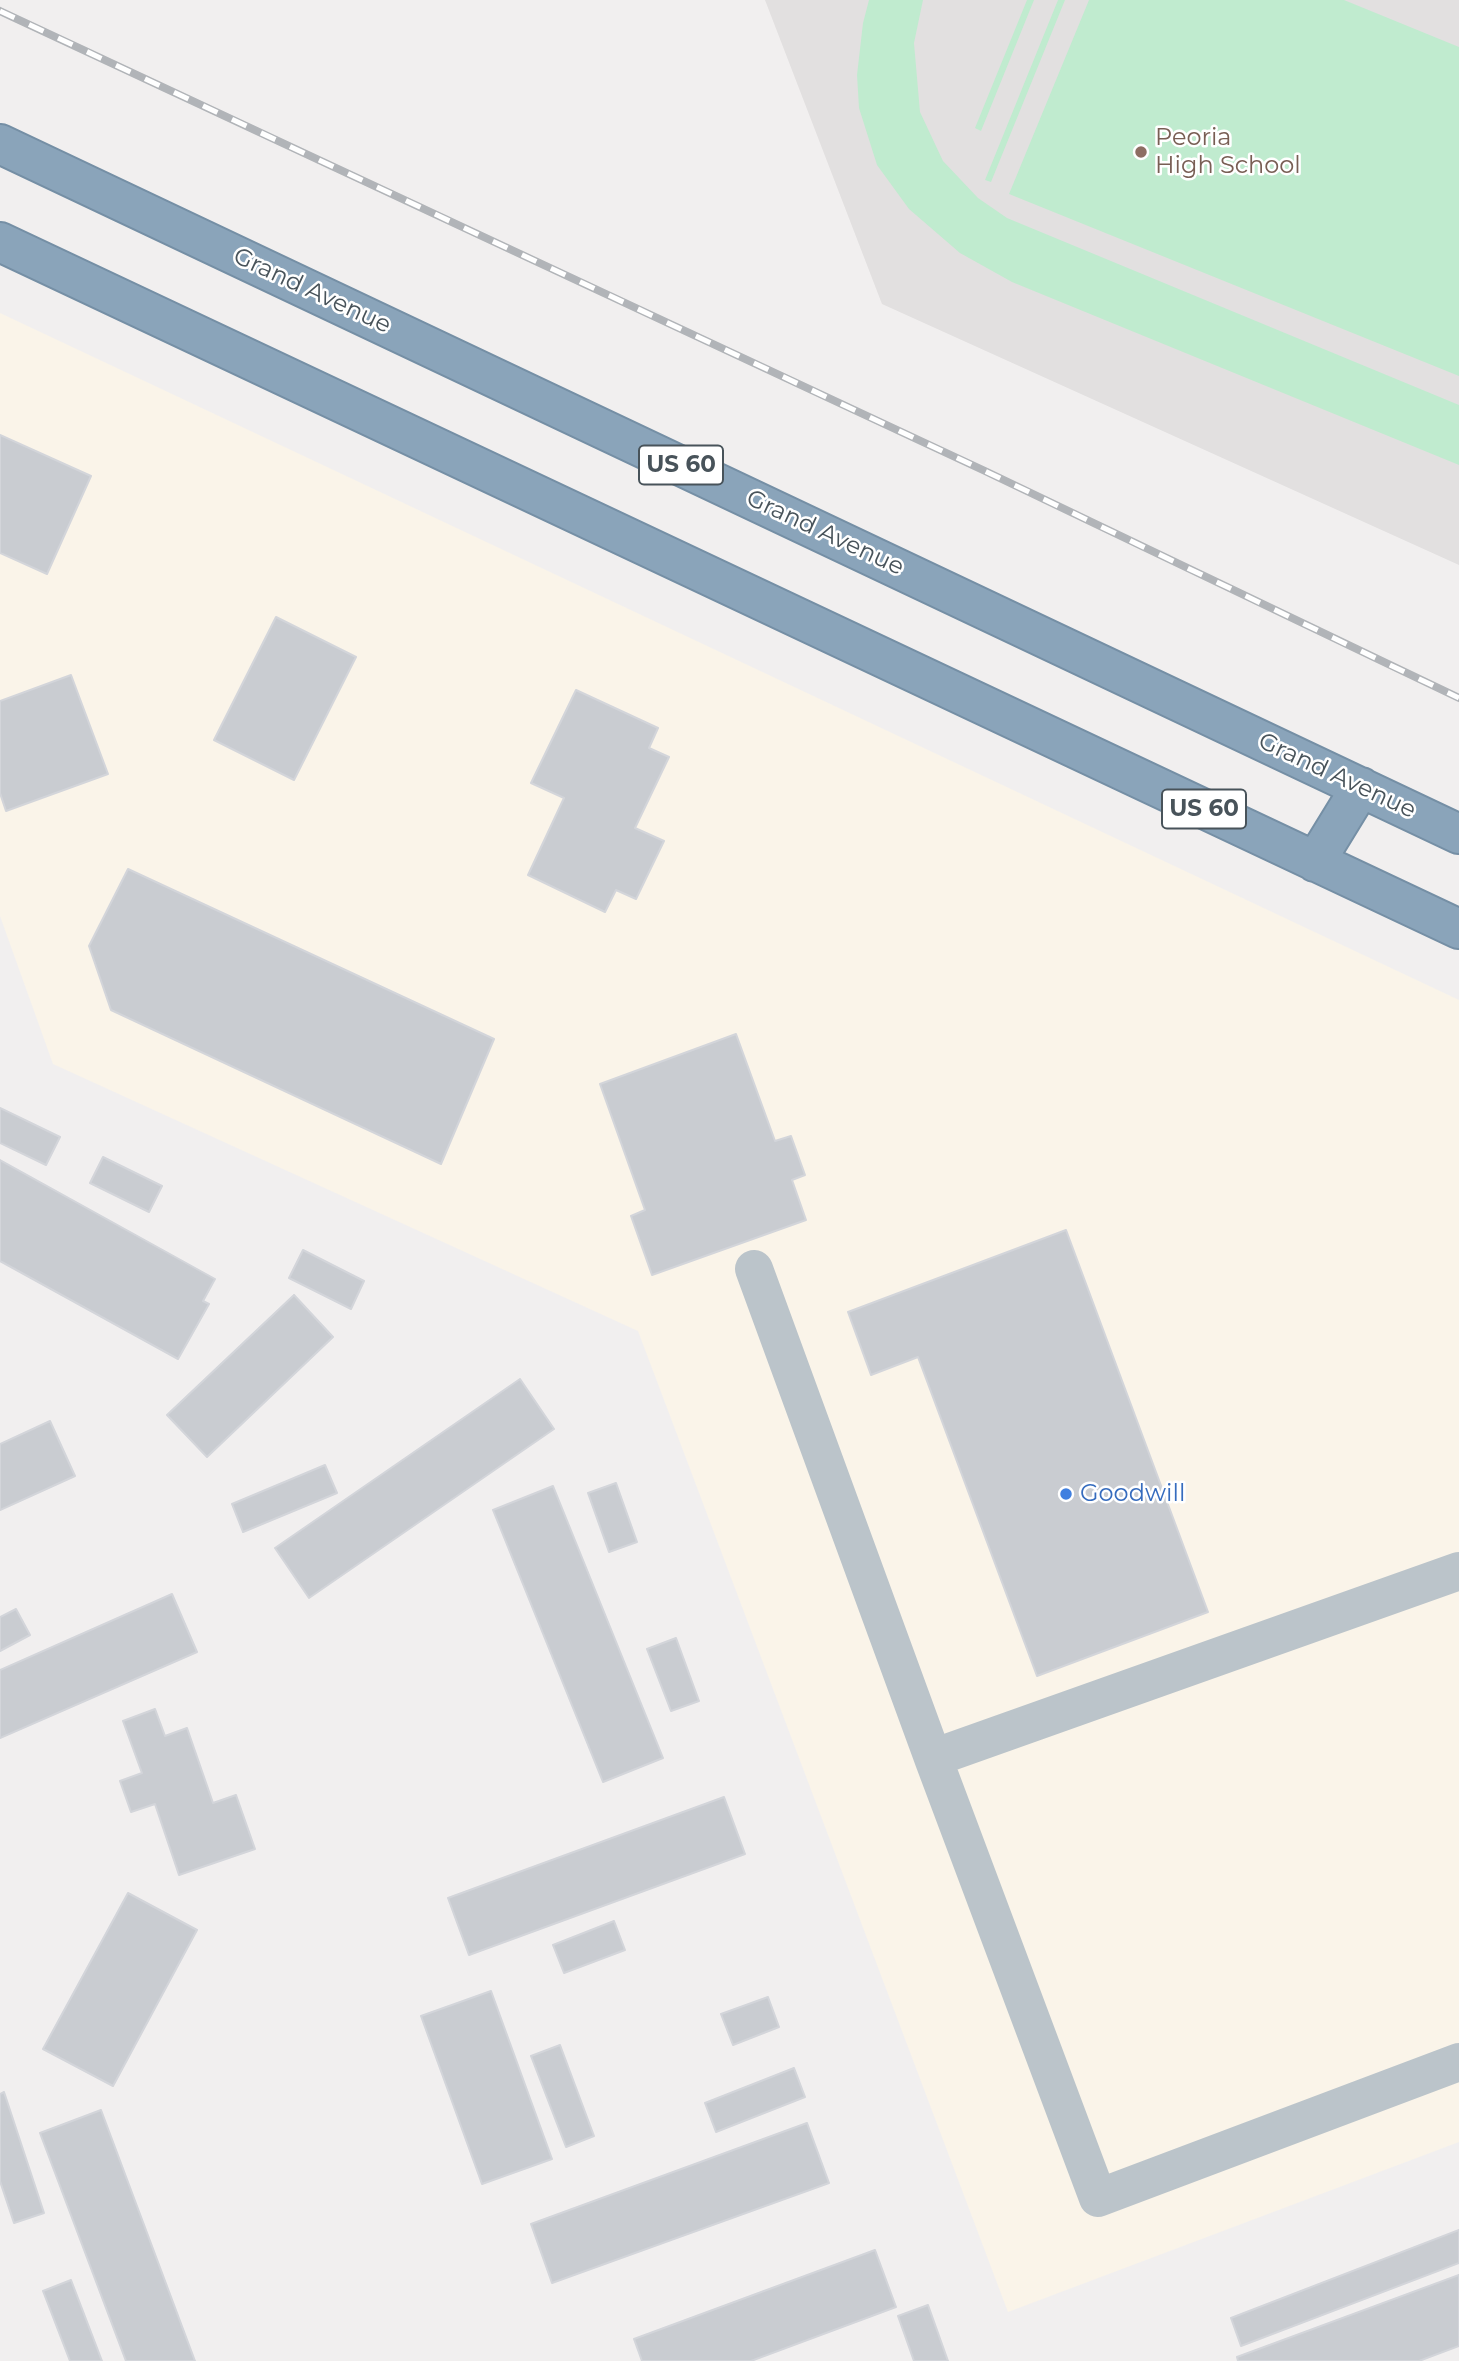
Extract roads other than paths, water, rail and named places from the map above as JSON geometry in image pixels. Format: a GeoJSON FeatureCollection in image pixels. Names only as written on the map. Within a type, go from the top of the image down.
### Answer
{"type":"FeatureCollection","features":[{"type":"Feature","properties":{"kind":"highway","name":"Grand Avenue"},"geometry":{"type":"LineString","coordinates":[[0,144],[1459,834]]}},
{"type":"Feature","properties":{"kind":"highway","name":"US 60"},"geometry":{"type":"LineString","coordinates":[[0,243],[1459,929]]}},
{"type":"Feature","properties":{"kind":"highway"},"geometry":{"type":"LineString","coordinates":[[1315,862],[1362,787]]}},
{"type":"Feature","properties":{"kind":"lane"},"geometry":{"type":"LineString","coordinates":[[754,1269],[1098,2198],[1459,2062]]}},
{"type":"Feature","properties":{"kind":"lane"},"geometry":{"type":"LineString","coordinates":[[933,1758],[1459,1571]]}},
{"type":"Feature","properties":{"kind":"railway"},"geometry":{"type":"LineString","coordinates":[[0,11],[985,471],[1459,698]]}},
{"type":"Feature","properties":{"kind":"place","name":"Peoria High School"},"geometry":{"type":"Point","coordinates":[1141,152]}},
{"type":"Feature","properties":{"kind":"place","name":"Goodwill"},"geometry":{"type":"Point","coordinates":[1066,1494]}}]}
